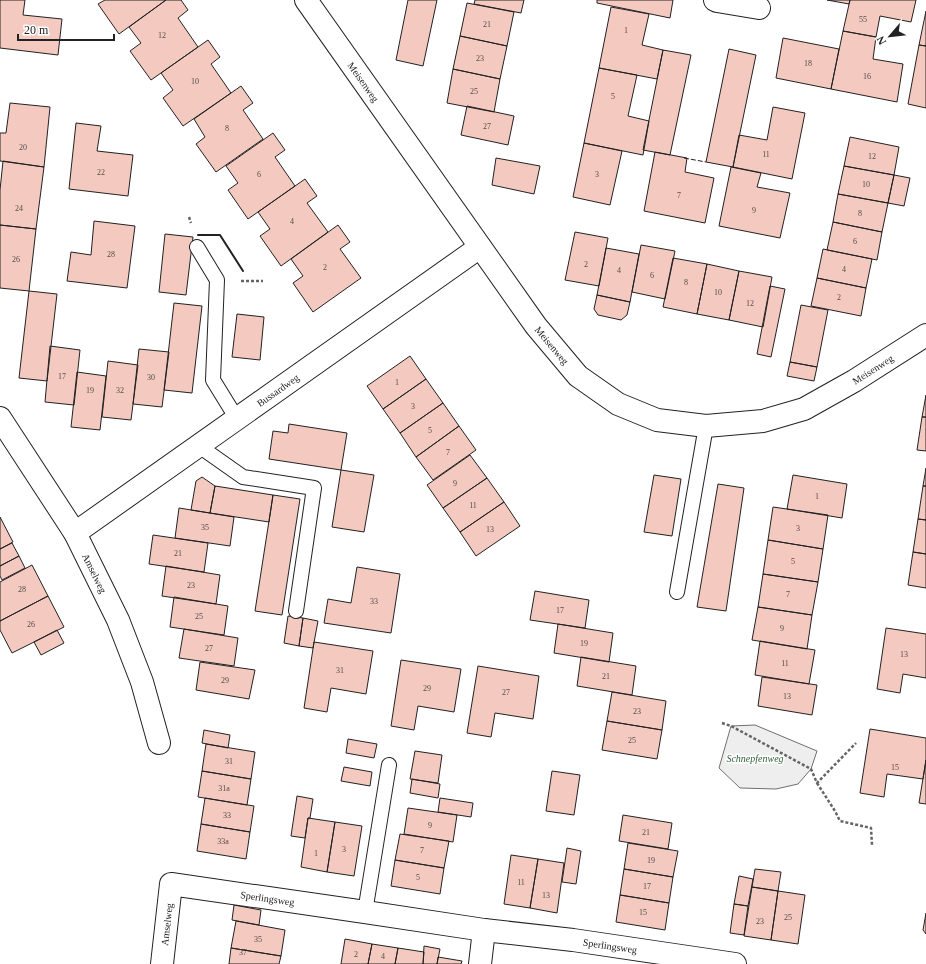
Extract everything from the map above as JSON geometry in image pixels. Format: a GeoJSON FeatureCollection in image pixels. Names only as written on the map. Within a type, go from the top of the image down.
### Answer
{"type":"FeatureCollection","features":[{"type":"Feature","properties":{"kind":"street","name":"Meisenweg"},"geometry":{"type":"LineString","coordinates":[[306,0],[536,326],[578,376],[618,404],[657,420],[706,426],[763,421],[804,409],[854,381],[926,335]]}},
{"type":"Feature","properties":{"kind":"street"},"geometry":{"type":"LineString","coordinates":[[715,0],[759,8]]}},
{"type":"Feature","properties":{"kind":"street","name":"Bussardweg"},"geometry":{"type":"LineString","coordinates":[[75,533],[480,247]]}},
{"type":"Feature","properties":{"kind":"street","name":"Amselweg"},"geometry":{"type":"LineString","coordinates":[[0,418],[75,533],[118,620],[142,682],[159,743]]}},
{"type":"Feature","properties":{"kind":"street","name":"Amselweg"},"geometry":{"type":"LineString","coordinates":[[162,964],[171,884]]}},
{"type":"Feature","properties":{"kind":"street","name":"Sperlingsweg"},"geometry":{"type":"LineString","coordinates":[[171,884],[484,930],[573,940],[735,964]]}},
{"type":"Feature","properties":{"kind":"street"},"geometry":{"type":"LineString","coordinates":[[480,964],[484,930]]}},
{"type":"Feature","properties":{"kind":"lane"},"geometry":{"type":"LineString","coordinates":[[197,247],[217,280],[213,380],[237,419]]}},
{"type":"Feature","properties":{"kind":"lane"},"geometry":{"type":"LineString","coordinates":[[676,592],[706,426]]}},
{"type":"Feature","properties":{"kind":"lane"},"geometry":{"type":"LineString","coordinates":[[199,446],[243,477],[314,488],[296,611]]}},
{"type":"Feature","properties":{"kind":"lane"},"geometry":{"type":"LineString","coordinates":[[365,912],[389,765]]}},
{"type":"Feature","properties":{"kind":"path"},"geometry":{"type":"LineString","coordinates":[[722,723],[731,726],[811,769],[817,783],[840,821],[872,828],[872,845]]}},
{"type":"Feature","properties":{"kind":"path"},"geometry":{"type":"LineString","coordinates":[[817,783],[856,743]]}},
{"type":"Feature","properties":{"kind":"green space","name":"Schnepfenweg"},"geometry":{"type":"Polygon","coordinates":[[[755,725],[817,751],[811,769],[798,784],[776,789],[740,788],[719,768],[731,726],[755,725]]]}},
{"type":"Feature","properties":{"kind":"building"},"geometry":{"type":"Polygon","coordinates":[[[0,0],[25,0],[23,15],[62,19],[58,55],[0,48],[0,0]]]}},
{"type":"Feature","properties":{"kind":"building"},"geometry":{"type":"Polygon","coordinates":[[[105,0],[166,0],[119,34],[98,4],[105,0]]]}},
{"type":"Feature","properties":{"kind":"building"},"geometry":{"type":"Polygon","coordinates":[[[166,0],[181,0],[188,10],[178,18],[198,47],[151,80],[130,51],[141,43],[129,27],[166,0]]]}},
{"type":"Feature","properties":{"kind":"building"},"geometry":{"type":"Polygon","coordinates":[[[408,0],[437,0],[423,66],[396,60],[408,0]]]}},
{"type":"Feature","properties":{"kind":"building"},"geometry":{"type":"Polygon","coordinates":[[[475,0],[524,0],[521,13],[474,4],[475,0]]]}},
{"type":"Feature","properties":{"kind":"building"},"geometry":{"type":"Polygon","coordinates":[[[597,0],[673,0],[670,18],[597,3],[597,0]]]}},
{"type":"Feature","properties":{"kind":"building"},"geometry":{"type":"Polygon","coordinates":[[[827,0],[850,0],[849,4],[827,0]]]}},
{"type":"Feature","properties":{"kind":"building"},"geometry":{"type":"Polygon","coordinates":[[[850,0],[916,0],[911,22],[880,16],[876,37],[843,31],[850,0]]]}},
{"type":"Feature","properties":{"kind":"building"},"geometry":{"type":"Polygon","coordinates":[[[467,3],[514,12],[507,46],[460,36],[467,3]]]}},
{"type":"Feature","properties":{"kind":"building"},"geometry":{"type":"Polygon","coordinates":[[[611,7],[649,14],[642,45],[663,50],[657,79],[599,68],[611,7]]]}},
{"type":"Feature","properties":{"kind":"building"},"geometry":{"type":"Polygon","coordinates":[[[926,11],[926,46],[919,45],[926,11]]]}},
{"type":"Feature","properties":{"kind":"building"},"geometry":{"type":"Polygon","coordinates":[[[843,31],[876,37],[873,59],[903,64],[897,102],[831,89],[843,31]]]}},
{"type":"Feature","properties":{"kind":"building"},"geometry":{"type":"Polygon","coordinates":[[[460,36],[507,46],[500,79],[453,69],[460,36]]]}},
{"type":"Feature","properties":{"kind":"building"},"geometry":{"type":"Polygon","coordinates":[[[783,38],[839,49],[831,89],[776,78],[783,38]]]}},
{"type":"Feature","properties":{"kind":"building"},"geometry":{"type":"Polygon","coordinates":[[[208,40],[220,57],[211,64],[231,93],[183,126],[163,98],[173,90],[161,73],[208,40]]]}},
{"type":"Feature","properties":{"kind":"building"},"geometry":{"type":"Polygon","coordinates":[[[919,45],[926,46],[926,108],[908,104],[919,45]]]}},
{"type":"Feature","properties":{"kind":"building"},"geometry":{"type":"Polygon","coordinates":[[[729,49],[756,55],[733,167],[706,162],[729,49]]]}},
{"type":"Feature","properties":{"kind":"building"},"geometry":{"type":"Polygon","coordinates":[[[663,50],[691,55],[670,155],[643,150],[663,50]]]}},
{"type":"Feature","properties":{"kind":"building"},"geometry":{"type":"Polygon","coordinates":[[[599,68],[637,75],[628,116],[649,121],[643,155],[584,143],[599,68]]]}},
{"type":"Feature","properties":{"kind":"building"},"geometry":{"type":"Polygon","coordinates":[[[453,69],[500,79],[494,112],[447,103],[453,69]]]}},
{"type":"Feature","properties":{"kind":"building"},"geometry":{"type":"Polygon","coordinates":[[[241,86],[253,103],[243,110],[263,139],[216,172],[196,144],[205,137],[194,119],[241,86]]]}},
{"type":"Feature","properties":{"kind":"building"},"geometry":{"type":"Polygon","coordinates":[[[10,103],[50,107],[44,167],[0,161],[0,133],[6,133],[10,103]]]}},
{"type":"Feature","properties":{"kind":"building"},"geometry":{"type":"Polygon","coordinates":[[[467,106],[514,116],[508,145],[461,135],[467,106]]]}},
{"type":"Feature","properties":{"kind":"building"},"geometry":{"type":"Polygon","coordinates":[[[773,107],[805,113],[792,179],[733,167],[739,135],[767,140],[773,107]]]}},
{"type":"Feature","properties":{"kind":"building"},"geometry":{"type":"Polygon","coordinates":[[[76,123],[101,126],[97,151],[133,155],[128,196],[69,189],[76,123]]]}},
{"type":"Feature","properties":{"kind":"building"},"geometry":{"type":"Polygon","coordinates":[[[273,133],[285,150],[275,157],[295,186],[248,219],[228,190],[238,183],[226,166],[273,133]]]}},
{"type":"Feature","properties":{"kind":"building"},"geometry":{"type":"Polygon","coordinates":[[[850,137],[899,147],[894,175],[844,166],[850,137]]]}},
{"type":"Feature","properties":{"kind":"building"},"geometry":{"type":"Polygon","coordinates":[[[584,143],[622,151],[610,205],[573,197],[584,143]]]}},
{"type":"Feature","properties":{"kind":"building"},"geometry":{"type":"Polygon","coordinates":[[[655,152],[687,158],[685,172],[714,178],[705,223],[644,211],[655,152]]]}},
{"type":"Feature","properties":{"kind":"building"},"geometry":{"type":"Polygon","coordinates":[[[496,158],[540,166],[534,194],[492,185],[496,158]]]}},
{"type":"Feature","properties":{"kind":"building"},"geometry":{"type":"Polygon","coordinates":[[[3,161],[44,167],[36,229],[0,225],[0,190],[3,161]]]}},
{"type":"Feature","properties":{"kind":"building"},"geometry":{"type":"Polygon","coordinates":[[[844,166],[894,175],[888,203],[838,194],[844,166]]]}},
{"type":"Feature","properties":{"kind":"building"},"geometry":{"type":"Polygon","coordinates":[[[731,167],[761,173],[757,187],[790,193],[780,238],[719,226],[731,167]]]}},
{"type":"Feature","properties":{"kind":"building"},"geometry":{"type":"Polygon","coordinates":[[[894,175],[910,178],[904,206],[888,203],[894,175]]]}},
{"type":"Feature","properties":{"kind":"building"},"geometry":{"type":"Polygon","coordinates":[[[305,179],[317,196],[307,203],[328,232],[281,266],[260,236],[270,229],[258,212],[305,179]]]}},
{"type":"Feature","properties":{"kind":"building"},"geometry":{"type":"Polygon","coordinates":[[[838,194],[888,203],[882,232],[833,222],[838,194]]]}},
{"type":"Feature","properties":{"kind":"building"},"geometry":{"type":"Polygon","coordinates":[[[94,221],[135,226],[127,288],[67,281],[71,252],[91,255],[94,221]]]}},
{"type":"Feature","properties":{"kind":"building"},"geometry":{"type":"Polygon","coordinates":[[[833,222],[882,232],[877,260],[827,250],[833,222]]]}},
{"type":"Feature","properties":{"kind":"building"},"geometry":{"type":"Polygon","coordinates":[[[0,225],[36,229],[29,291],[0,288],[0,225]]]}},
{"type":"Feature","properties":{"kind":"building"},"geometry":{"type":"Polygon","coordinates":[[[338,225],[350,242],[340,249],[361,278],[313,312],[293,283],[303,276],[291,259],[338,225]]]}},
{"type":"Feature","properties":{"kind":"building"},"geometry":{"type":"Polygon","coordinates":[[[575,232],[608,238],[599,286],[565,280],[575,232]]]}},
{"type":"Feature","properties":{"kind":"building"},"geometry":{"type":"Polygon","coordinates":[[[165,234],[193,237],[186,295],[159,292],[165,234]]]}},
{"type":"Feature","properties":{"kind":"building"},"geometry":{"type":"Polygon","coordinates":[[[641,245],[675,251],[665,299],[632,292],[641,245]]]}},
{"type":"Feature","properties":{"kind":"building"},"geometry":{"type":"Polygon","coordinates":[[[606,248],[639,254],[630,302],[597,295],[606,248]]]}},
{"type":"Feature","properties":{"kind":"building"},"geometry":{"type":"Polygon","coordinates":[[[823,249],[872,259],[866,288],[817,278],[823,249]]]}},
{"type":"Feature","properties":{"kind":"building"},"geometry":{"type":"Polygon","coordinates":[[[673,258],[707,264],[697,314],[663,307],[673,258]]]}},
{"type":"Feature","properties":{"kind":"building"},"geometry":{"type":"Polygon","coordinates":[[[707,264],[739,271],[729,320],[697,314],[707,264]]]}},
{"type":"Feature","properties":{"kind":"building"},"geometry":{"type":"Polygon","coordinates":[[[739,271],[772,277],[763,327],[729,320],[739,271]]]}},
{"type":"Feature","properties":{"kind":"building"},"geometry":{"type":"Polygon","coordinates":[[[817,278],[866,288],[861,316],[811,306],[817,278]]]}},
{"type":"Feature","properties":{"kind":"building"},"geometry":{"type":"Polygon","coordinates":[[[770,286],[785,289],[771,357],[757,354],[770,286]]]}},
{"type":"Feature","properties":{"kind":"building"},"geometry":{"type":"Polygon","coordinates":[[[29,291],[57,294],[47,381],[19,378],[29,291]]]}},
{"type":"Feature","properties":{"kind":"building"},"geometry":{"type":"Polygon","coordinates":[[[597,295],[630,302],[627,315],[621,320],[598,315],[594,309],[597,295]]]}},
{"type":"Feature","properties":{"kind":"building"},"geometry":{"type":"Polygon","coordinates":[[[174,303],[202,306],[192,393],[164,390],[174,303]]]}},
{"type":"Feature","properties":{"kind":"building"},"geometry":{"type":"Polygon","coordinates":[[[801,305],[828,310],[817,367],[790,362],[801,305]]]}},
{"type":"Feature","properties":{"kind":"building"},"geometry":{"type":"Polygon","coordinates":[[[237,314],[264,317],[260,360],[232,357],[237,314]]]}},
{"type":"Feature","properties":{"kind":"building"},"geometry":{"type":"Polygon","coordinates":[[[50,346],[80,350],[74,405],[45,402],[50,346]]]}},
{"type":"Feature","properties":{"kind":"building"},"geometry":{"type":"Polygon","coordinates":[[[139,349],[169,352],[162,407],[133,404],[139,349]]]}},
{"type":"Feature","properties":{"kind":"building"},"geometry":{"type":"Polygon","coordinates":[[[410,356],[426,379],[383,409],[367,386],[410,356]]]}},
{"type":"Feature","properties":{"kind":"building"},"geometry":{"type":"Polygon","coordinates":[[[108,361],[138,365],[131,420],[102,417],[108,361]]]}},
{"type":"Feature","properties":{"kind":"building"},"geometry":{"type":"Polygon","coordinates":[[[790,362],[817,367],[814,381],[787,376],[790,362]]]}},
{"type":"Feature","properties":{"kind":"building"},"geometry":{"type":"Polygon","coordinates":[[[77,372],[106,376],[100,430],[71,427],[77,372]]]}},
{"type":"Feature","properties":{"kind":"building"},"geometry":{"type":"Polygon","coordinates":[[[426,379],[443,403],[400,433],[383,409],[426,379]]]}},
{"type":"Feature","properties":{"kind":"building"},"geometry":{"type":"Polygon","coordinates":[[[926,395],[926,417],[922,417],[926,395]]]}},
{"type":"Feature","properties":{"kind":"building"},"geometry":{"type":"Polygon","coordinates":[[[443,403],[459,426],[416,457],[400,433],[443,403]]]}},
{"type":"Feature","properties":{"kind":"building"},"geometry":{"type":"Polygon","coordinates":[[[922,417],[926,417],[926,451],[917,450],[922,417]]]}},
{"type":"Feature","properties":{"kind":"building"},"geometry":{"type":"Polygon","coordinates":[[[289,424],[347,433],[341,470],[269,459],[273,431],[288,433],[289,424]]]}},
{"type":"Feature","properties":{"kind":"building"},"geometry":{"type":"Polygon","coordinates":[[[459,426],[476,450],[433,480],[416,457],[459,426]]]}},
{"type":"Feature","properties":{"kind":"building"},"geometry":{"type":"Polygon","coordinates":[[[470,455],[487,478],[443,508],[427,485],[470,455]]]}},
{"type":"Feature","properties":{"kind":"building"},"geometry":{"type":"Polygon","coordinates":[[[926,468],[926,486],[923,486],[926,468]]]}},
{"type":"Feature","properties":{"kind":"building"},"geometry":{"type":"Polygon","coordinates":[[[341,470],[374,475],[364,532],[332,527],[341,470]]]}},
{"type":"Feature","properties":{"kind":"building"},"geometry":{"type":"Polygon","coordinates":[[[654,475],[681,479],[672,536],[644,532],[654,475]]]}},
{"type":"Feature","properties":{"kind":"building"},"geometry":{"type":"Polygon","coordinates":[[[793,475],[847,484],[842,518],[787,509],[793,475]]]}},
{"type":"Feature","properties":{"kind":"building"},"geometry":{"type":"Polygon","coordinates":[[[202,477],[215,486],[210,513],[191,510],[196,481],[202,477]]]}},
{"type":"Feature","properties":{"kind":"building"},"geometry":{"type":"Polygon","coordinates":[[[487,478],[504,502],[460,532],[443,508],[487,478]]]}},
{"type":"Feature","properties":{"kind":"building"},"geometry":{"type":"Polygon","coordinates":[[[718,484],[744,488],[726,611],[697,607],[718,484]]]}},
{"type":"Feature","properties":{"kind":"building"},"geometry":{"type":"Polygon","coordinates":[[[215,486],[273,495],[269,522],[210,513],[215,486]]]}},
{"type":"Feature","properties":{"kind":"building"},"geometry":{"type":"Polygon","coordinates":[[[923,486],[926,486],[926,520],[918,519],[923,486]]]}},
{"type":"Feature","properties":{"kind":"building"},"geometry":{"type":"Polygon","coordinates":[[[273,495],[300,499],[282,615],[255,611],[273,495]]]}},
{"type":"Feature","properties":{"kind":"building"},"geometry":{"type":"Polygon","coordinates":[[[504,502],[520,526],[476,556],[460,532],[504,502]]]}},
{"type":"Feature","properties":{"kind":"building"},"geometry":{"type":"Polygon","coordinates":[[[773,507],[828,515],[823,549],[768,540],[773,507]]]}},
{"type":"Feature","properties":{"kind":"building"},"geometry":{"type":"Polygon","coordinates":[[[179,508],[234,517],[230,546],[175,538],[179,508]]]}},
{"type":"Feature","properties":{"kind":"building"},"geometry":{"type":"Polygon","coordinates":[[[0,517],[13,542],[0,549],[0,517]]]}},
{"type":"Feature","properties":{"kind":"building"},"geometry":{"type":"Polygon","coordinates":[[[918,519],[926,520],[926,554],[913,552],[918,519]]]}},
{"type":"Feature","properties":{"kind":"building"},"geometry":{"type":"Polygon","coordinates":[[[153,535],[208,543],[204,572],[149,564],[153,535]]]}},
{"type":"Feature","properties":{"kind":"building"},"geometry":{"type":"Polygon","coordinates":[[[768,540],[823,549],[818,582],[763,574],[768,540]]]}},
{"type":"Feature","properties":{"kind":"building"},"geometry":{"type":"Polygon","coordinates":[[[12,543],[19,556],[0,566],[0,549],[12,543]]]}},
{"type":"Feature","properties":{"kind":"building"},"geometry":{"type":"Polygon","coordinates":[[[913,552],[926,554],[926,588],[908,585],[913,552]]]}},
{"type":"Feature","properties":{"kind":"building"},"geometry":{"type":"Polygon","coordinates":[[[19,556],[25,568],[2,580],[0,576],[0,566],[19,556]]]}},
{"type":"Feature","properties":{"kind":"building"},"geometry":{"type":"Polygon","coordinates":[[[32,565],[48,596],[0,621],[0,582],[32,565]]]}},
{"type":"Feature","properties":{"kind":"building"},"geometry":{"type":"Polygon","coordinates":[[[166,566],[220,575],[216,604],[162,596],[166,566]]]}},
{"type":"Feature","properties":{"kind":"building"},"geometry":{"type":"Polygon","coordinates":[[[357,567],[400,574],[391,633],[324,623],[328,599],[351,603],[357,567]]]}},
{"type":"Feature","properties":{"kind":"building"},"geometry":{"type":"Polygon","coordinates":[[[763,574],[818,582],[812,615],[758,607],[763,574]]]}},
{"type":"Feature","properties":{"kind":"building"},"geometry":{"type":"Polygon","coordinates":[[[535,591],[589,600],[585,628],[530,620],[535,591]]]}},
{"type":"Feature","properties":{"kind":"building"},"geometry":{"type":"Polygon","coordinates":[[[48,596],[64,627],[12,653],[0,630],[0,621],[48,596]]]}},
{"type":"Feature","properties":{"kind":"building"},"geometry":{"type":"Polygon","coordinates":[[[174,597],[228,606],[224,635],[170,627],[174,597]]]}},
{"type":"Feature","properties":{"kind":"building"},"geometry":{"type":"Polygon","coordinates":[[[758,607],[812,615],[807,649],[752,640],[758,607]]]}},
{"type":"Feature","properties":{"kind":"building"},"geometry":{"type":"Polygon","coordinates":[[[288,616],[303,618],[299,646],[284,643],[288,616]]]}},
{"type":"Feature","properties":{"kind":"building"},"geometry":{"type":"Polygon","coordinates":[[[303,618],[318,621],[313,648],[299,646],[303,618]]]}},
{"type":"Feature","properties":{"kind":"building"},"geometry":{"type":"Polygon","coordinates":[[[558,624],[613,633],[609,662],[554,653],[558,624]]]}},
{"type":"Feature","properties":{"kind":"building"},"geometry":{"type":"Polygon","coordinates":[[[886,628],[926,634],[926,678],[903,674],[900,693],[877,689],[886,628]]]}},
{"type":"Feature","properties":{"kind":"building"},"geometry":{"type":"Polygon","coordinates":[[[184,629],[238,638],[234,666],[179,658],[184,629]]]}},
{"type":"Feature","properties":{"kind":"building"},"geometry":{"type":"Polygon","coordinates":[[[57,630],[64,643],[41,655],[34,642],[57,630]]]}},
{"type":"Feature","properties":{"kind":"building"},"geometry":{"type":"Polygon","coordinates":[[[760,641],[815,650],[809,684],[755,675],[760,641]]]}},
{"type":"Feature","properties":{"kind":"building"},"geometry":{"type":"Polygon","coordinates":[[[314,642],[373,651],[366,694],[331,688],[327,712],[304,708],[314,642]]]}},
{"type":"Feature","properties":{"kind":"building"},"geometry":{"type":"Polygon","coordinates":[[[581,657],[636,666],[632,695],[577,686],[581,657]]]}},
{"type":"Feature","properties":{"kind":"building"},"geometry":{"type":"Polygon","coordinates":[[[401,660],[461,669],[454,712],[418,706],[414,730],[391,726],[401,660]]]}},
{"type":"Feature","properties":{"kind":"building"},"geometry":{"type":"Polygon","coordinates":[[[200,662],[255,670],[249,699],[196,690],[200,662]]]}},
{"type":"Feature","properties":{"kind":"building"},"geometry":{"type":"Polygon","coordinates":[[[478,666],[539,676],[533,719],[495,713],[491,737],[467,733],[478,666]]]}},
{"type":"Feature","properties":{"kind":"building"},"geometry":{"type":"Polygon","coordinates":[[[762,677],[817,685],[812,715],[758,706],[762,677]]]}},
{"type":"Feature","properties":{"kind":"building"},"geometry":{"type":"Polygon","coordinates":[[[612,692],[666,701],[662,730],[607,721],[612,692]]]}},
{"type":"Feature","properties":{"kind":"building"},"geometry":{"type":"Polygon","coordinates":[[[607,721],[662,730],[657,759],[602,750],[607,721]]]}},
{"type":"Feature","properties":{"kind":"building"},"geometry":{"type":"Polygon","coordinates":[[[870,729],[926,738],[926,760],[923,779],[887,774],[884,797],[860,793],[870,729]]]}},
{"type":"Feature","properties":{"kind":"building"},"geometry":{"type":"Polygon","coordinates":[[[204,730],[230,735],[228,748],[202,743],[204,730]]]}},
{"type":"Feature","properties":{"kind":"building"},"geometry":{"type":"Polygon","coordinates":[[[348,739],[377,744],[374,758],[346,753],[348,739]]]}},
{"type":"Feature","properties":{"kind":"building"},"geometry":{"type":"Polygon","coordinates":[[[206,744],[255,752],[251,779],[202,771],[206,744]]]}},
{"type":"Feature","properties":{"kind":"building"},"geometry":{"type":"Polygon","coordinates":[[[415,751],[442,755],[438,783],[410,779],[415,751]]]}},
{"type":"Feature","properties":{"kind":"building"},"geometry":{"type":"Polygon","coordinates":[[[926,760],[926,804],[919,803],[926,760]]]}},
{"type":"Feature","properties":{"kind":"building"},"geometry":{"type":"Polygon","coordinates":[[[344,767],[372,772],[370,786],[341,781],[344,767]]]}},
{"type":"Feature","properties":{"kind":"building"},"geometry":{"type":"Polygon","coordinates":[[[202,771],[251,779],[247,805],[198,797],[202,771]]]}},
{"type":"Feature","properties":{"kind":"building"},"geometry":{"type":"Polygon","coordinates":[[[552,771],[580,775],[574,815],[546,811],[552,771]]]}},
{"type":"Feature","properties":{"kind":"building"},"geometry":{"type":"Polygon","coordinates":[[[412,779],[440,784],[438,798],[410,793],[412,779]]]}},
{"type":"Feature","properties":{"kind":"building"},"geometry":{"type":"Polygon","coordinates":[[[297,796],[313,799],[305,838],[291,836],[297,796]]]}},
{"type":"Feature","properties":{"kind":"building"},"geometry":{"type":"Polygon","coordinates":[[[205,798],[254,806],[250,832],[201,824],[205,798]]]}},
{"type":"Feature","properties":{"kind":"building"},"geometry":{"type":"Polygon","coordinates":[[[440,798],[473,803],[471,817],[438,812],[440,798]]]}},
{"type":"Feature","properties":{"kind":"building"},"geometry":{"type":"Polygon","coordinates":[[[408,808],[457,815],[453,842],[404,834],[408,808]]]}},
{"type":"Feature","properties":{"kind":"building"},"geometry":{"type":"Polygon","coordinates":[[[623,815],[672,823],[668,849],[619,841],[623,815]]]}},
{"type":"Feature","properties":{"kind":"building"},"geometry":{"type":"Polygon","coordinates":[[[308,818],[335,822],[327,872],[301,867],[308,818]]]}},
{"type":"Feature","properties":{"kind":"building"},"geometry":{"type":"Polygon","coordinates":[[[335,822],[362,826],[354,876],[327,872],[335,822]]]}},
{"type":"Feature","properties":{"kind":"building"},"geometry":{"type":"Polygon","coordinates":[[[201,824],[250,832],[246,859],[197,851],[201,824]]]}},
{"type":"Feature","properties":{"kind":"building"},"geometry":{"type":"Polygon","coordinates":[[[400,834],[449,841],[444,868],[395,860],[400,834]]]}},
{"type":"Feature","properties":{"kind":"building"},"geometry":{"type":"Polygon","coordinates":[[[628,843],[678,851],[673,877],[624,869],[628,843]]]}},
{"type":"Feature","properties":{"kind":"building"},"geometry":{"type":"Polygon","coordinates":[[[567,848],[581,851],[576,884],[562,882],[567,848]]]}},
{"type":"Feature","properties":{"kind":"building"},"geometry":{"type":"Polygon","coordinates":[[[511,855],[538,859],[530,908],[504,904],[511,855]]]}},
{"type":"Feature","properties":{"kind":"building"},"geometry":{"type":"Polygon","coordinates":[[[538,859],[564,863],[557,913],[530,908],[538,859]]]}},
{"type":"Feature","properties":{"kind":"building"},"geometry":{"type":"Polygon","coordinates":[[[395,860],[444,868],[440,894],[391,886],[395,860]]]}},
{"type":"Feature","properties":{"kind":"building"},"geometry":{"type":"Polygon","coordinates":[[[624,869],[673,877],[669,903],[620,895],[624,869]]]}},
{"type":"Feature","properties":{"kind":"building"},"geometry":{"type":"Polygon","coordinates":[[[755,869],[781,872],[778,891],[752,887],[755,869]]]}},
{"type":"Feature","properties":{"kind":"building"},"geometry":{"type":"Polygon","coordinates":[[[739,876],[753,879],[748,906],[734,904],[739,876]]]}},
{"type":"Feature","properties":{"kind":"building"},"geometry":{"type":"Polygon","coordinates":[[[752,887],[778,891],[771,940],[744,936],[752,887]]]}},
{"type":"Feature","properties":{"kind":"building"},"geometry":{"type":"Polygon","coordinates":[[[778,891],[805,895],[798,944],[771,940],[778,891]]]}},
{"type":"Feature","properties":{"kind":"building"},"geometry":{"type":"Polygon","coordinates":[[[620,895],[669,903],[665,930],[616,922],[620,895]]]}},
{"type":"Feature","properties":{"kind":"building"},"geometry":{"type":"Polygon","coordinates":[[[734,904],[748,906],[744,935],[730,933],[734,904]]]}},
{"type":"Feature","properties":{"kind":"building"},"geometry":{"type":"Polygon","coordinates":[[[234,905],[261,910],[259,925],[232,920],[234,905]]]}},
{"type":"Feature","properties":{"kind":"building"},"geometry":{"type":"Polygon","coordinates":[[[926,913],[926,934],[923,930],[926,913]]]}},
{"type":"Feature","properties":{"kind":"building"},"geometry":{"type":"Polygon","coordinates":[[[236,921],[285,930],[281,956],[231,948],[236,921]]]}},
{"type":"Feature","properties":{"kind":"building"},"geometry":{"type":"Polygon","coordinates":[[[345,939],[372,944],[368,964],[341,964],[345,939]]]}},
{"type":"Feature","properties":{"kind":"building"},"geometry":{"type":"Polygon","coordinates":[[[372,944],[398,948],[395,964],[368,964],[372,944]]]}},
{"type":"Feature","properties":{"kind":"building"},"geometry":{"type":"Polygon","coordinates":[[[424,946],[440,949],[437,964],[423,964],[424,946]]]}},
{"type":"Feature","properties":{"kind":"building"},"geometry":{"type":"Polygon","coordinates":[[[231,948],[281,956],[279,964],[229,964],[231,948]]]}},
{"type":"Feature","properties":{"kind":"building"},"geometry":{"type":"Polygon","coordinates":[[[398,948],[424,952],[423,964],[395,964],[398,948]]]}},
{"type":"Feature","properties":{"kind":"building"},"geometry":{"type":"Polygon","coordinates":[[[438,957],[462,961],[461,964],[437,964],[438,957]]]}},
{"type":"Feature","properties":{"kind":"fence"},"geometry":{"type":"LineString","coordinates":[[684,158],[706,162]]}},
{"type":"Feature","properties":{"kind":"wall"},"geometry":{"type":"LineString","coordinates":[[198,235],[220,235],[243,271]]}}]}
